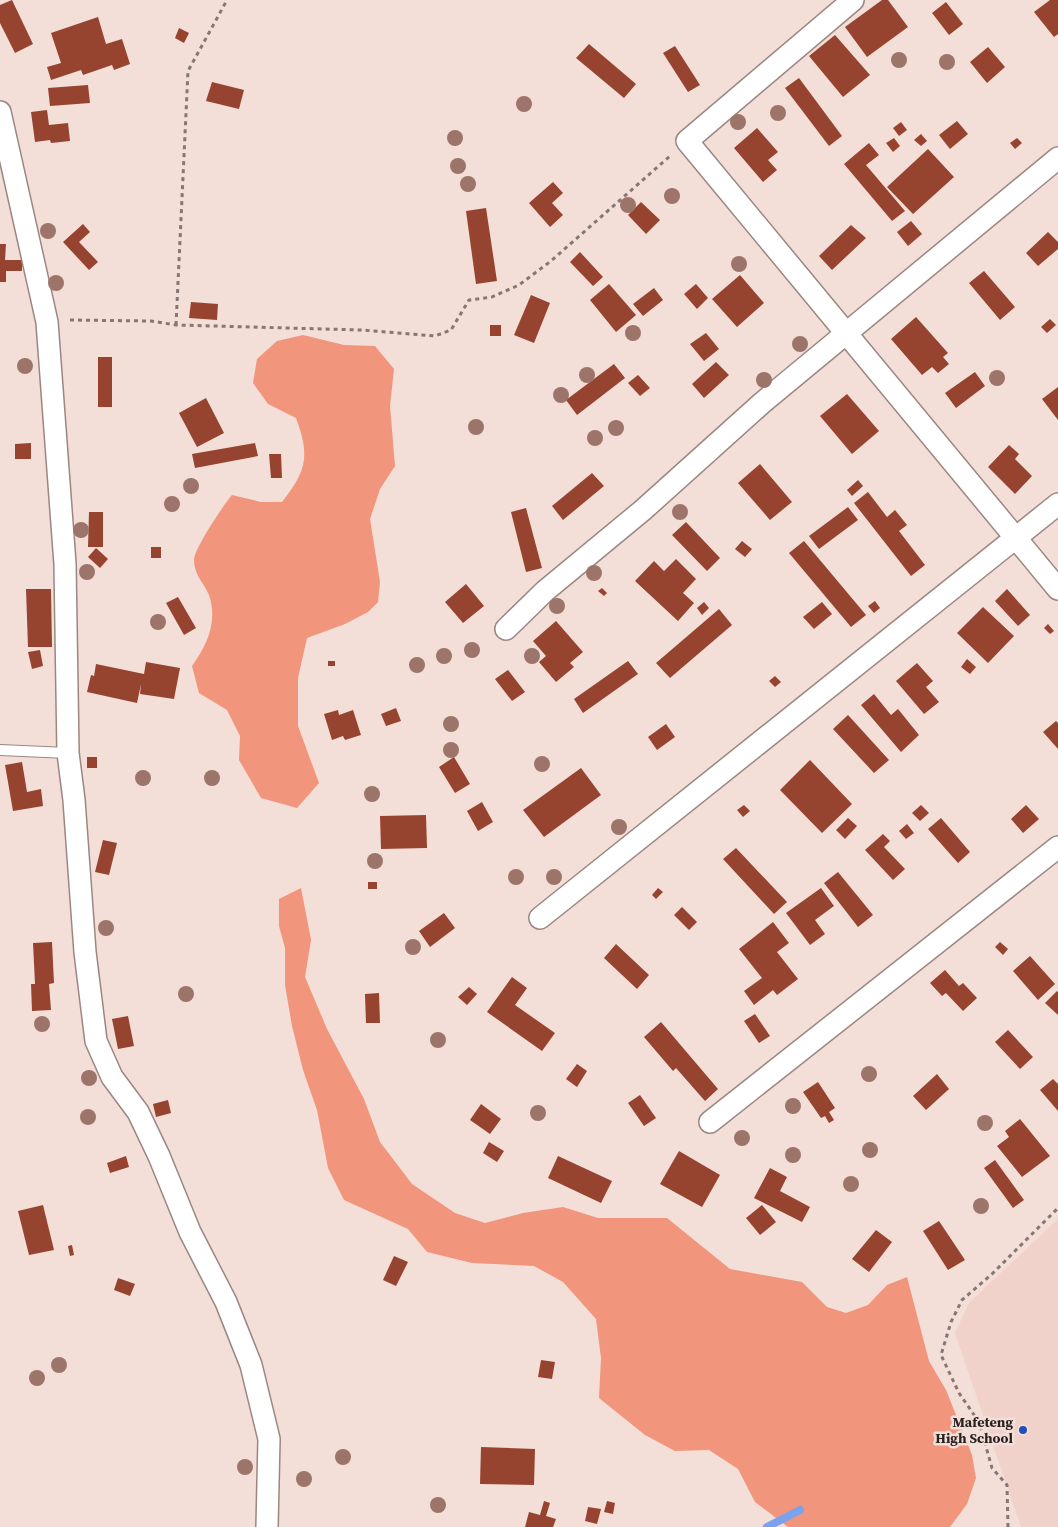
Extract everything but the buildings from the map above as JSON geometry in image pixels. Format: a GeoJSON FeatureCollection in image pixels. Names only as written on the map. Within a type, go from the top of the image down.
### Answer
{"type":"FeatureCollection","features":[{"type":"Feature","properties":{"kind":"street"},"geometry":{"type":"LineString","coordinates":[[854,0],[687,141],[1058,590]]}},
{"type":"Feature","properties":{"kind":"street"},"geometry":{"type":"LineString","coordinates":[[0,112],[47,322],[65,564],[68,753],[74,800],[85,952],[96,1041],[112,1077],[138,1112],[159,1156],[190,1232],[226,1302],[251,1365],[269,1439],[267,1527]]}},
{"type":"Feature","properties":{"kind":"street"},"geometry":{"type":"LineString","coordinates":[[506,629],[545,592],[643,510],[762,403],[1058,158]]}},
{"type":"Feature","properties":{"kind":"street"},"geometry":{"type":"LineString","coordinates":[[540,918],[1058,504]]}},
{"type":"Feature","properties":{"kind":"street"},"geometry":{"type":"LineString","coordinates":[[710,1122],[1058,846]]}},
{"type":"Feature","properties":{"kind":"lane"},"geometry":{"type":"LineString","coordinates":[[0,750],[68,753]]}},
{"type":"Feature","properties":{"kind":"path"},"geometry":{"type":"LineString","coordinates":[[176,326],[188,71],[227,0]]}},
{"type":"Feature","properties":{"kind":"path"},"geometry":{"type":"LineString","coordinates":[[47,322],[151,321],[176,326],[362,330],[435,336],[451,330],[469,300],[492,297],[519,285],[551,261],[687,141]]}},
{"type":"Feature","properties":{"kind":"path"},"geometry":{"type":"LineString","coordinates":[[1008,1527],[1007,1485],[992,1468],[979,1422],[959,1393],[941,1356],[951,1322],[962,1300],[992,1274],[1058,1208]]}},
{"type":"Feature","properties":{"kind":"shaded area"},"geometry":{"type":"Polygon","coordinates":[[[303,335],[344,345],[375,346],[394,369],[390,406],[395,466],[380,489],[370,519],[380,582],[378,602],[368,612],[345,624],[307,638],[298,678],[298,726],[319,783],[297,808],[261,798],[239,760],[240,736],[227,710],[199,693],[192,666],[202,650],[212,624],[209,595],[197,575],[194,565],[195,554],[204,537],[232,495],[261,502],[282,502],[297,481],[301,471],[304,453],[296,418],[268,404],[253,383],[257,359],[277,341],[303,335]]]}},
{"type":"Feature","properties":{"kind":"shaded area"},"geometry":{"type":"Polygon","coordinates":[[[301,888],[311,940],[305,977],[327,1029],[364,1099],[380,1142],[412,1184],[455,1213],[485,1223],[523,1213],[563,1207],[598,1218],[667,1218],[730,1269],[802,1282],[827,1307],[846,1313],[868,1305],[887,1285],[907,1277],[929,1361],[946,1390],[972,1455],[976,1478],[967,1504],[950,1527],[788,1527],[755,1502],[738,1469],[709,1450],[675,1451],[645,1435],[599,1398],[601,1358],[596,1319],[563,1282],[534,1266],[472,1263],[427,1252],[408,1229],[344,1200],[328,1168],[317,1110],[303,1070],[292,1026],[285,985],[285,948],[279,926],[279,899],[301,888]]]}},
{"type":"Feature","properties":{"kind":"shaded area","name":"Mafeteng High School"},"geometry":{"type":"Polygon","coordinates":[[[1058,1219],[1058,1527],[1021,1527],[955,1333],[969,1303],[1058,1219]]]}},
{"type":"Feature","properties":{"kind":"waterway"},"geometry":{"type":"LineString","coordinates":[[767,1527],[800,1510]]}},
{"type":"Feature","properties":{"kind":"place","name":"Mafeteng High School"},"geometry":{"type":"Point","coordinates":[1023,1430]}}]}
